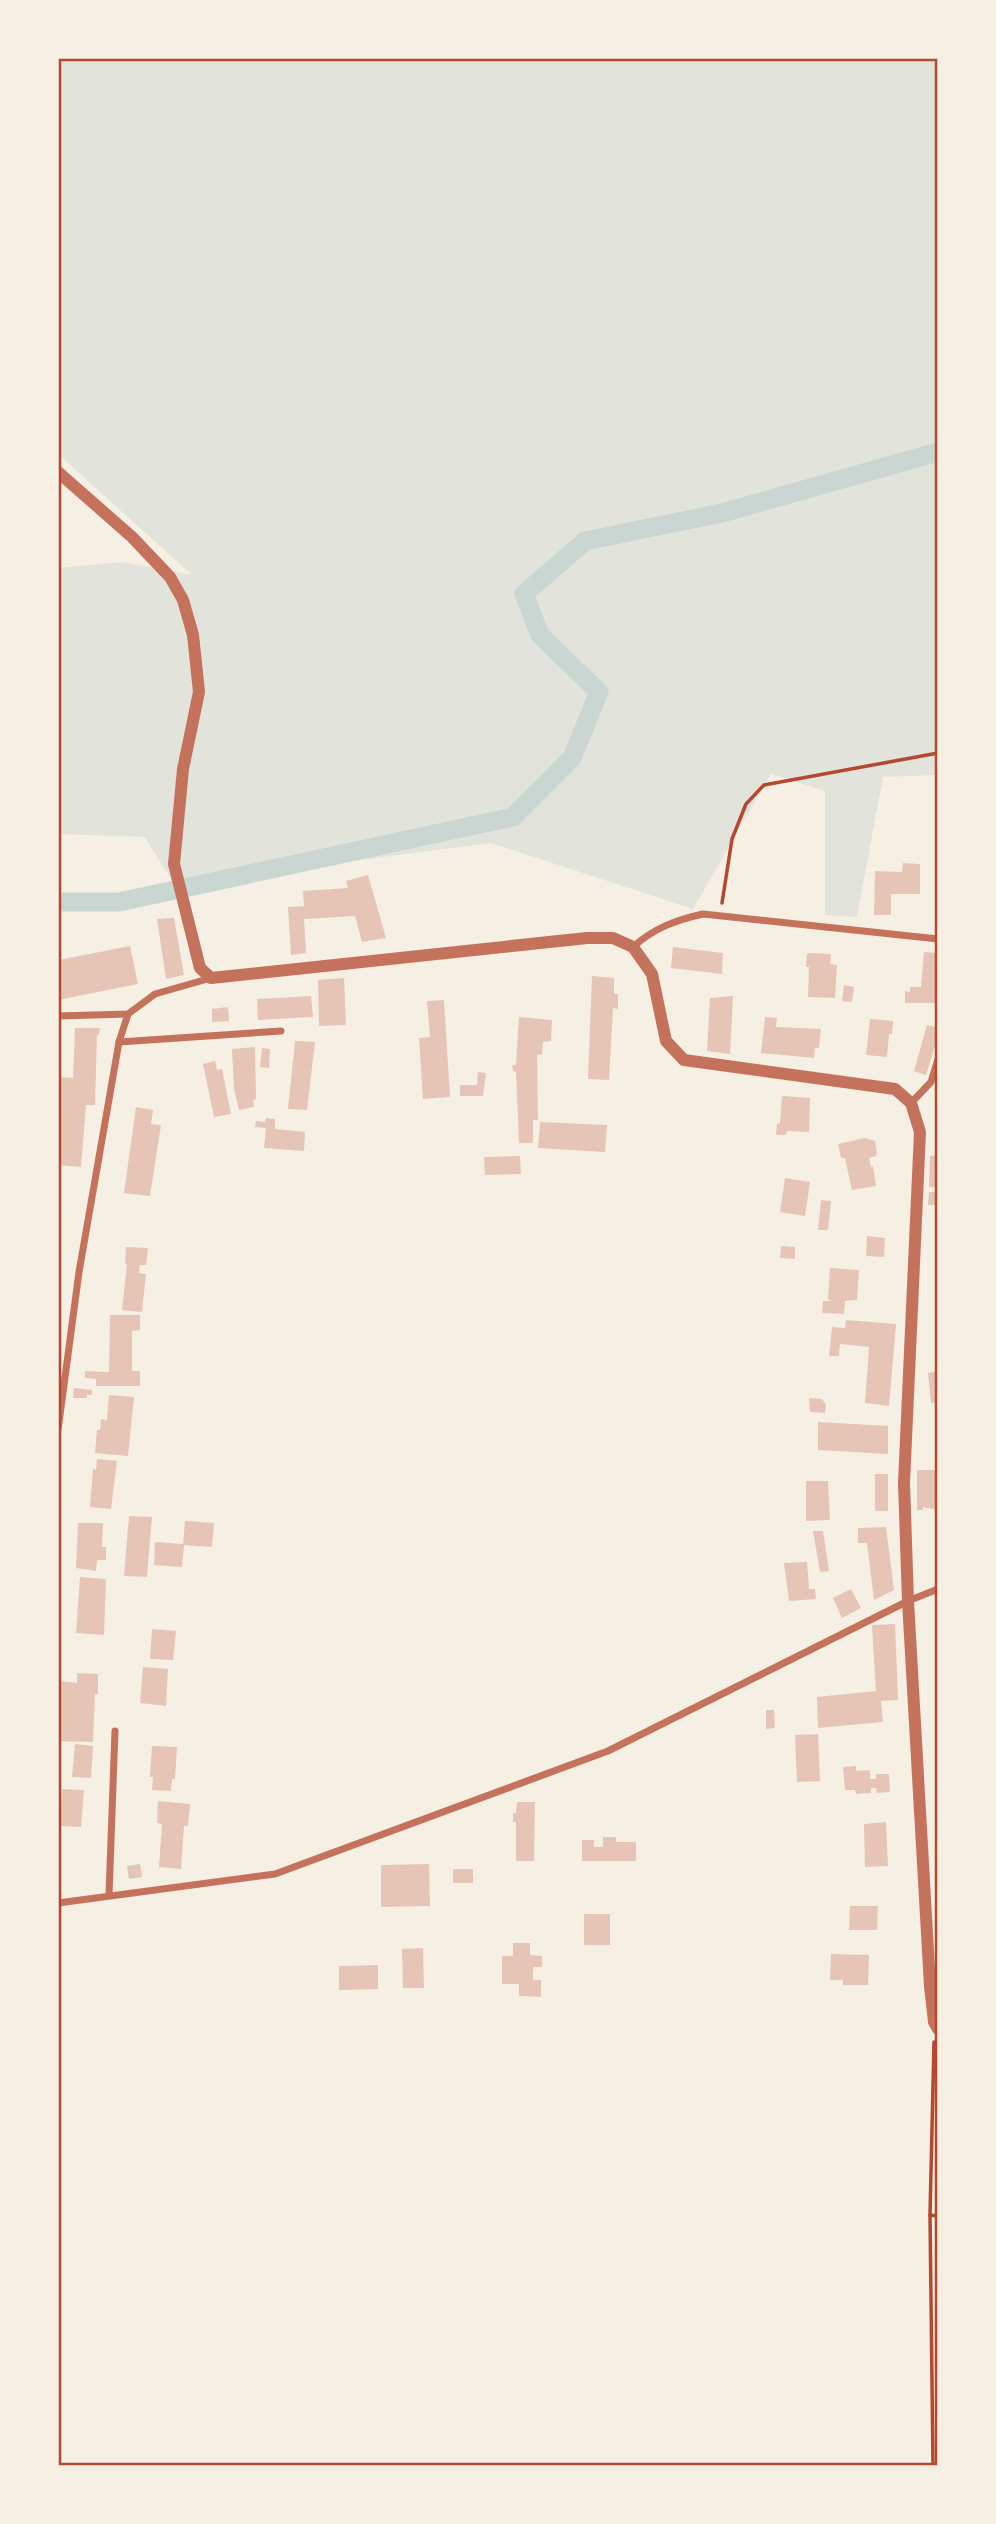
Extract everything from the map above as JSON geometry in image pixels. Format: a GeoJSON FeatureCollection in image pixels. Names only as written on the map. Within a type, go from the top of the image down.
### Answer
{"type":"FeatureCollection","features":[{"type":"Feature","properties":{"kind":"street"},"geometry":{"type":"LineString","coordinates":[[58,472],[132,537],[170,577],[183,600],[193,635],[199,692],[183,769],[174,863],[200,968],[211,978]]}},
{"type":"Feature","properties":{"kind":"street"},"geometry":{"type":"LineString","coordinates":[[633,947],[648,934],[675,920],[703,914],[938,939]]}},
{"type":"Feature","properties":{"kind":"street"},"geometry":{"type":"LineString","coordinates":[[58,1016],[128,1014],[155,994],[211,978],[587,938],[613,938],[633,947],[652,974],[666,1041],[684,1060],[895,1089],[911,1103],[920,1132],[904,1475],[908,1601],[930,1986],[936,2026]]}},
{"type":"Feature","properties":{"kind":"street"},"geometry":{"type":"LineString","coordinates":[[58,1430],[79,1272],[119,1042],[128,1014]]}},
{"type":"Feature","properties":{"kind":"street"},"geometry":{"type":"LineString","coordinates":[[119,1042],[281,1031]]}},
{"type":"Feature","properties":{"kind":"street"},"geometry":{"type":"LineString","coordinates":[[911,1103],[931,1082],[938,1059]]}},
{"type":"Feature","properties":{"kind":"street"},"geometry":{"type":"LineString","coordinates":[[58,1902],[275,1874],[608,1751],[908,1601],[938,1589]]}},
{"type":"Feature","properties":{"kind":"street"},"geometry":{"type":"LineString","coordinates":[[109,1895],[116,1731]]}},
{"type":"Feature","properties":{"kind":"path"},"geometry":{"type":"LineString","coordinates":[[721,916],[732,839],[746,803],[764,785],[938,752]]}},
{"type":"Feature","properties":{"kind":"path"},"geometry":{"type":"LineString","coordinates":[[933,2466],[930,2215],[936,2026]]}},
{"type":"Feature","properties":{"kind":"path"},"geometry":{"type":"LineString","coordinates":[[930,2215],[938,2216]]}},
{"type":"Feature","properties":{"kind":"shaded area"},"geometry":{"type":"Polygon","coordinates":[[[58,58],[938,58],[938,840],[935,840],[935,775],[883,777],[857,917],[825,915],[825,791],[771,774],[693,909],[491,843],[174,884],[145,837],[58,834],[58,568],[123,562],[192,575],[58,454],[58,58]]]}},
{"type":"Feature","properties":{"kind":"building"},"geometry":{"type":"Polygon","coordinates":[[[903,863],[920,864],[920,894],[891,894],[891,915],[874,915],[875,871],[902,872],[903,863]]]}},
{"type":"Feature","properties":{"kind":"building"},"geometry":{"type":"Polygon","coordinates":[[[368,875],[386,938],[362,942],[355,916],[304,919],[306,953],[291,955],[288,907],[304,906],[303,891],[348,888],[346,881],[368,875]]]}},
{"type":"Feature","properties":{"kind":"building"},"geometry":{"type":"Polygon","coordinates":[[[174,918],[184,975],[166,979],[157,919],[174,918]]]}},
{"type":"Feature","properties":{"kind":"building"},"geometry":{"type":"Polygon","coordinates":[[[130,946],[138,984],[58,1000],[59,960],[130,946]]]}},
{"type":"Feature","properties":{"kind":"building"},"geometry":{"type":"Polygon","coordinates":[[[673,947],[723,953],[722,974],[671,968],[673,947]]]}},
{"type":"Feature","properties":{"kind":"building"},"geometry":{"type":"Polygon","coordinates":[[[924,952],[938,953],[938,1003],[905,1003],[905,991],[910,992],[910,987],[921,987],[924,952]]]}},
{"type":"Feature","properties":{"kind":"building"},"geometry":{"type":"Polygon","coordinates":[[[809,953],[831,954],[830,964],[837,965],[835,998],[808,997],[809,967],[806,967],[809,953]]]}},
{"type":"Feature","properties":{"kind":"building"},"geometry":{"type":"Polygon","coordinates":[[[592,976],[614,978],[614,994],[618,994],[618,1009],[613,1008],[609,1080],[588,1079],[592,976]]]}},
{"type":"Feature","properties":{"kind":"building"},"geometry":{"type":"Polygon","coordinates":[[[344,978],[346,1025],[319,1026],[318,980],[344,978]]]}},
{"type":"Feature","properties":{"kind":"building"},"geometry":{"type":"Polygon","coordinates":[[[844,985],[854,987],[852,1002],[842,1001],[844,985]]]}},
{"type":"Feature","properties":{"kind":"building"},"geometry":{"type":"Polygon","coordinates":[[[311,996],[313,1017],[258,1020],[257,999],[311,996]]]}},
{"type":"Feature","properties":{"kind":"building"},"geometry":{"type":"Polygon","coordinates":[[[733,996],[730,1054],[707,1051],[710,998],[733,996]]]}},
{"type":"Feature","properties":{"kind":"building"},"geometry":{"type":"Polygon","coordinates":[[[444,1000],[450,1097],[423,1099],[419,1038],[430,1037],[427,1001],[444,1000]]]}},
{"type":"Feature","properties":{"kind":"building"},"geometry":{"type":"Polygon","coordinates":[[[228,1007],[229,1021],[212,1022],[212,1009],[228,1007]]]}},
{"type":"Feature","properties":{"kind":"building"},"geometry":{"type":"Polygon","coordinates":[[[519,1017],[552,1020],[551,1041],[543,1042],[542,1054],[537,1055],[538,1120],[533,1120],[533,1143],[519,1143],[516,1072],[513,1071],[512,1065],[516,1065],[519,1017]]]}},
{"type":"Feature","properties":{"kind":"building"},"geometry":{"type":"Polygon","coordinates":[[[765,1017],[777,1018],[776,1027],[821,1029],[819,1048],[815,1048],[814,1058],[761,1053],[765,1017]]]}},
{"type":"Feature","properties":{"kind":"building"},"geometry":{"type":"Polygon","coordinates":[[[870,1019],[893,1021],[887,1057],[866,1055],[870,1019]]]}},
{"type":"Feature","properties":{"kind":"building"},"geometry":{"type":"Polygon","coordinates":[[[927,1025],[938,1028],[938,1036],[926,1075],[914,1071],[927,1025]]]}},
{"type":"Feature","properties":{"kind":"building"},"geometry":{"type":"Polygon","coordinates":[[[75,1028],[100,1028],[97,1035],[95,1105],[86,1105],[81,1167],[58,1165],[58,1077],[73,1078],[75,1028]]]}},
{"type":"Feature","properties":{"kind":"building"},"geometry":{"type":"Polygon","coordinates":[[[295,1041],[315,1042],[307,1110],[288,1109],[295,1041]]]}},
{"type":"Feature","properties":{"kind":"building"},"geometry":{"type":"Polygon","coordinates":[[[255,1047],[254,1107],[239,1110],[234,1089],[232,1049],[255,1047]]]}},
{"type":"Feature","properties":{"kind":"building"},"geometry":{"type":"Polygon","coordinates":[[[262,1048],[270,1049],[269,1068],[260,1067],[262,1048]]]}},
{"type":"Feature","properties":{"kind":"building"},"geometry":{"type":"Polygon","coordinates":[[[215,1061],[217,1070],[222,1069],[231,1114],[214,1117],[203,1064],[215,1061]]]}},
{"type":"Feature","properties":{"kind":"building"},"geometry":{"type":"Polygon","coordinates":[[[478,1072],[486,1073],[483,1096],[460,1096],[460,1085],[477,1085],[478,1072]]]}},
{"type":"Feature","properties":{"kind":"building"},"geometry":{"type":"Polygon","coordinates":[[[782,1096],[810,1098],[809,1132],[787,1131],[786,1135],[776,1135],[777,1124],[780,1123],[782,1096]]]}},
{"type":"Feature","properties":{"kind":"building"},"geometry":{"type":"Polygon","coordinates":[[[136,1107],[153,1110],[151,1124],[161,1125],[150,1196],[124,1193],[136,1107]]]}},
{"type":"Feature","properties":{"kind":"building"},"geometry":{"type":"Polygon","coordinates":[[[266,1118],[275,1119],[275,1129],[305,1132],[304,1151],[264,1148],[266,1128],[255,1127],[256,1121],[265,1122],[266,1118]]]}},
{"type":"Feature","properties":{"kind":"building"},"geometry":{"type":"Polygon","coordinates":[[[540,1122],[607,1125],[605,1152],[538,1148],[540,1122]]]}},
{"type":"Feature","properties":{"kind":"building"},"geometry":{"type":"Polygon","coordinates":[[[865,1138],[875,1141],[876,1156],[869,1158],[876,1186],[852,1190],[845,1158],[841,1158],[838,1144],[865,1138]]]}},
{"type":"Feature","properties":{"kind":"building"},"geometry":{"type":"Polygon","coordinates":[[[938,1155],[938,1187],[929,1187],[930,1156],[938,1155]]]}},
{"type":"Feature","properties":{"kind":"building"},"geometry":{"type":"Polygon","coordinates":[[[520,1156],[521,1174],[485,1175],[484,1157],[520,1156]]]}},
{"type":"Feature","properties":{"kind":"building"},"geometry":{"type":"Polygon","coordinates":[[[785,1178],[810,1182],[805,1216],[780,1212],[785,1178]]]}},
{"type":"Feature","properties":{"kind":"building"},"geometry":{"type":"Polygon","coordinates":[[[929,1192],[938,1192],[938,1205],[928,1205],[929,1192]]]}},
{"type":"Feature","properties":{"kind":"building"},"geometry":{"type":"Polygon","coordinates":[[[821,1200],[831,1201],[828,1230],[818,1230],[821,1200]]]}},
{"type":"Feature","properties":{"kind":"building"},"geometry":{"type":"Polygon","coordinates":[[[867,1236],[885,1238],[884,1257],[866,1256],[867,1236]]]}},
{"type":"Feature","properties":{"kind":"building"},"geometry":{"type":"Polygon","coordinates":[[[781,1246],[795,1247],[795,1259],[780,1258],[781,1246]]]}},
{"type":"Feature","properties":{"kind":"building"},"geometry":{"type":"Polygon","coordinates":[[[126,1247],[148,1248],[146,1265],[140,1265],[139,1273],[146,1274],[142,1312],[122,1310],[126,1247]]]}},
{"type":"Feature","properties":{"kind":"building"},"geometry":{"type":"Polygon","coordinates":[[[830,1268],[859,1270],[857,1300],[845,1301],[844,1314],[822,1313],[823,1301],[831,1301],[828,1299],[830,1268]]]}},
{"type":"Feature","properties":{"kind":"building"},"geometry":{"type":"Polygon","coordinates":[[[110,1315],[140,1315],[140,1330],[132,1331],[132,1371],[140,1371],[140,1386],[96,1386],[96,1379],[85,1378],[85,1371],[109,1372],[110,1315]]]}},
{"type":"Feature","properties":{"kind":"building"},"geometry":{"type":"Polygon","coordinates":[[[846,1320],[896,1324],[889,1406],[865,1403],[869,1347],[840,1344],[839,1356],[829,1356],[832,1327],[845,1328],[846,1320]]]}},
{"type":"Feature","properties":{"kind":"building"},"geometry":{"type":"Polygon","coordinates":[[[938,1371],[938,1402],[931,1403],[928,1373],[938,1371]]]}},
{"type":"Feature","properties":{"kind":"building"},"geometry":{"type":"Polygon","coordinates":[[[74,1388],[92,1390],[92,1395],[87,1395],[87,1398],[73,1398],[74,1388]]]}},
{"type":"Feature","properties":{"kind":"building"},"geometry":{"type":"Polygon","coordinates":[[[109,1395],[134,1397],[128,1456],[95,1453],[101,1419],[107,1420],[109,1395]]]}},
{"type":"Feature","properties":{"kind":"building"},"geometry":{"type":"Polygon","coordinates":[[[809,1398],[822,1399],[826,1404],[825,1413],[810,1412],[809,1398]]]}},
{"type":"Feature","properties":{"kind":"building"},"geometry":{"type":"Polygon","coordinates":[[[818,1422],[888,1426],[888,1454],[818,1450],[818,1422]]]}},
{"type":"Feature","properties":{"kind":"building"},"geometry":{"type":"Polygon","coordinates":[[[97,1459],[117,1461],[111,1509],[90,1507],[93,1469],[96,1470],[97,1459]]]}},
{"type":"Feature","properties":{"kind":"building"},"geometry":{"type":"Polygon","coordinates":[[[917,1470],[938,1470],[938,1510],[923,1507],[923,1510],[917,1510],[917,1470]]]}},
{"type":"Feature","properties":{"kind":"building"},"geometry":{"type":"Polygon","coordinates":[[[875,1474],[888,1474],[888,1511],[875,1511],[875,1474]]]}},
{"type":"Feature","properties":{"kind":"building"},"geometry":{"type":"Polygon","coordinates":[[[806,1481],[828,1481],[830,1520],[806,1521],[806,1481]]]}},
{"type":"Feature","properties":{"kind":"building"},"geometry":{"type":"Polygon","coordinates":[[[129,1516],[152,1517],[147,1577],[124,1576],[129,1516]]]}},
{"type":"Feature","properties":{"kind":"building"},"geometry":{"type":"Polygon","coordinates":[[[185,1521],[214,1523],[212,1547],[184,1545],[182,1567],[154,1565],[155,1542],[183,1544],[185,1521]]]}},
{"type":"Feature","properties":{"kind":"building"},"geometry":{"type":"Polygon","coordinates":[[[78,1523],[103,1523],[102,1547],[106,1547],[106,1560],[97,1560],[96,1571],[76,1568],[78,1523]]]}},
{"type":"Feature","properties":{"kind":"building"},"geometry":{"type":"Polygon","coordinates":[[[886,1527],[894,1590],[874,1600],[867,1543],[858,1543],[858,1528],[886,1527]]]}},
{"type":"Feature","properties":{"kind":"building"},"geometry":{"type":"Polygon","coordinates":[[[813,1531],[823,1531],[829,1571],[820,1572],[813,1531]]]}},
{"type":"Feature","properties":{"kind":"building"},"geometry":{"type":"Polygon","coordinates":[[[807,1562],[809,1589],[815,1589],[816,1599],[789,1601],[784,1563],[807,1562]]]}},
{"type":"Feature","properties":{"kind":"building"},"geometry":{"type":"Polygon","coordinates":[[[80,1577],[106,1579],[104,1635],[76,1633],[80,1577]]]}},
{"type":"Feature","properties":{"kind":"building"},"geometry":{"type":"Polygon","coordinates":[[[851,1589],[861,1608],[842,1618],[833,1598],[851,1589]]]}},
{"type":"Feature","properties":{"kind":"building"},"geometry":{"type":"Polygon","coordinates":[[[895,1624],[898,1700],[881,1701],[883,1722],[818,1728],[817,1697],[876,1691],[872,1625],[895,1624]]]}},
{"type":"Feature","properties":{"kind":"building"},"geometry":{"type":"Polygon","coordinates":[[[152,1629],[176,1631],[173,1660],[150,1659],[152,1629]]]}},
{"type":"Feature","properties":{"kind":"building"},"geometry":{"type":"Polygon","coordinates":[[[143,1667],[168,1669],[166,1706],[140,1703],[143,1667]]]}},
{"type":"Feature","properties":{"kind":"building"},"geometry":{"type":"Polygon","coordinates":[[[77,1673],[98,1674],[93,1742],[58,1741],[58,1681],[77,1683],[77,1673]]]}},
{"type":"Feature","properties":{"kind":"building"},"geometry":{"type":"Polygon","coordinates":[[[766,1710],[774,1710],[775,1728],[766,1729],[766,1710]]]}},
{"type":"Feature","properties":{"kind":"building"},"geometry":{"type":"Polygon","coordinates":[[[818,1734],[820,1781],[797,1782],[795,1735],[818,1734]]]}},
{"type":"Feature","properties":{"kind":"building"},"geometry":{"type":"Polygon","coordinates":[[[75,1744],[93,1746],[91,1778],[72,1777],[75,1744]]]}},
{"type":"Feature","properties":{"kind":"building"},"geometry":{"type":"Polygon","coordinates":[[[152,1746],[177,1747],[175,1779],[172,1779],[171,1791],[152,1790],[152,1746]]]}},
{"type":"Feature","properties":{"kind":"building"},"geometry":{"type":"Polygon","coordinates":[[[856,1766],[856,1771],[870,1770],[870,1779],[876,1779],[876,1774],[889,1774],[890,1792],[877,1793],[876,1788],[871,1788],[871,1793],[856,1794],[855,1790],[845,1790],[843,1767],[856,1766]]]}},
{"type":"Feature","properties":{"kind":"building"},"geometry":{"type":"Polygon","coordinates":[[[62,1789],[84,1790],[81,1827],[60,1826],[62,1789]]]}},
{"type":"Feature","properties":{"kind":"building"},"geometry":{"type":"Polygon","coordinates":[[[158,1801],[190,1804],[188,1826],[184,1826],[181,1869],[159,1867],[162,1824],[157,1823],[158,1801]]]}},
{"type":"Feature","properties":{"kind":"building"},"geometry":{"type":"Polygon","coordinates":[[[517,1802],[535,1802],[534,1861],[516,1861],[516,1822],[513,1822],[513,1813],[516,1813],[517,1802]]]}},
{"type":"Feature","properties":{"kind":"building"},"geometry":{"type":"Polygon","coordinates":[[[886,1822],[888,1866],[865,1867],[864,1824],[886,1822]]]}},
{"type":"Feature","properties":{"kind":"building"},"geometry":{"type":"Polygon","coordinates":[[[603,1837],[616,1837],[616,1842],[636,1842],[636,1861],[582,1861],[582,1840],[594,1840],[594,1847],[603,1847],[603,1837]]]}},
{"type":"Feature","properties":{"kind":"building"},"geometry":{"type":"Polygon","coordinates":[[[140,1864],[142,1877],[129,1879],[127,1866],[140,1864]]]}},
{"type":"Feature","properties":{"kind":"building"},"geometry":{"type":"Polygon","coordinates":[[[429,1864],[430,1906],[381,1907],[381,1865],[429,1864]]]}},
{"type":"Feature","properties":{"kind":"building"},"geometry":{"type":"Polygon","coordinates":[[[453,1869],[473,1869],[473,1883],[453,1883],[453,1869]]]}},
{"type":"Feature","properties":{"kind":"building"},"geometry":{"type":"Polygon","coordinates":[[[850,1906],[878,1906],[877,1930],[849,1930],[850,1906]]]}},
{"type":"Feature","properties":{"kind":"building"},"geometry":{"type":"Polygon","coordinates":[[[584,1914],[610,1914],[610,1945],[584,1945],[584,1914]]]}},
{"type":"Feature","properties":{"kind":"building"},"geometry":{"type":"Polygon","coordinates":[[[513,1943],[530,1943],[530,1955],[542,1956],[542,1967],[533,1967],[533,1980],[541,1980],[541,1997],[519,1996],[519,1984],[502,1984],[502,1956],[513,1956],[513,1943]]]}},
{"type":"Feature","properties":{"kind":"building"},"geometry":{"type":"Polygon","coordinates":[[[423,1948],[424,1988],[403,1988],[402,1949],[423,1948]]]}},
{"type":"Feature","properties":{"kind":"building"},"geometry":{"type":"Polygon","coordinates":[[[831,1954],[869,1955],[868,1985],[843,1985],[843,1980],[830,1980],[831,1954]]]}},
{"type":"Feature","properties":{"kind":"building"},"geometry":{"type":"Polygon","coordinates":[[[378,1965],[378,1989],[339,1990],[339,1966],[378,1965]]]}},
{"type":"Feature","properties":{"kind":"waterway"},"geometry":{"type":"LineString","coordinates":[[58,902],[119,902],[513,817],[572,758],[599,692],[540,635],[524,594],[585,541],[722,513],[938,452]]}}]}
